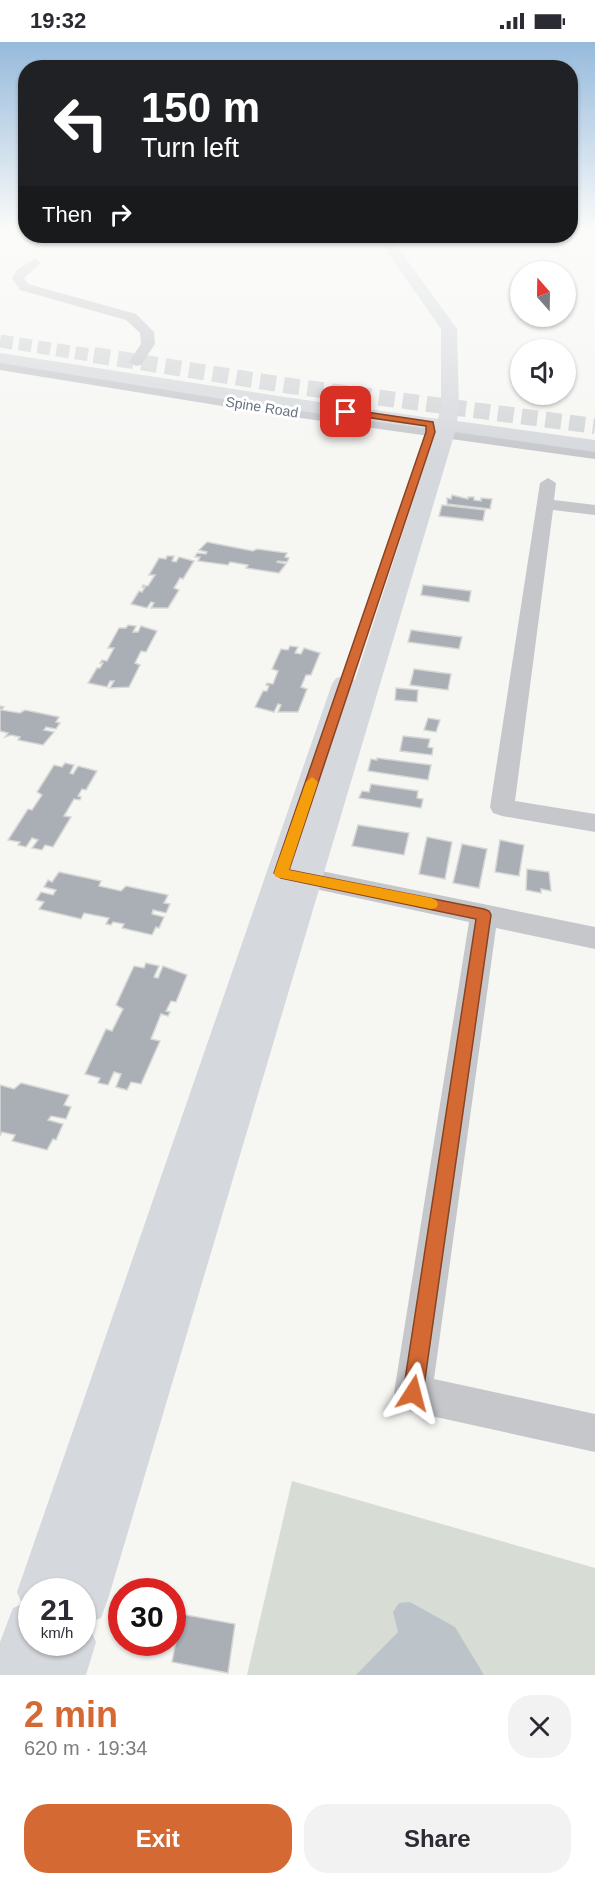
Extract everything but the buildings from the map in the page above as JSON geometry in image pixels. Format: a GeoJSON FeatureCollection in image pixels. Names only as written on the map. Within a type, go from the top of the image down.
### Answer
{"type":"FeatureCollection","features":[{"type":"Feature","properties":{"kind":"main road"},"geometry":{"type":"LineString","coordinates":[[421,307],[436,329],[439,424]]}},
{"type":"Feature","properties":{"kind":"main road"},"geometry":{"type":"LineString","coordinates":[[88,1578],[294,876],[439,424],[450,407],[449,329],[434,307]]}},
{"type":"Feature","properties":{"kind":"main road","name":"Spine Road"},"geometry":{"type":"LineString","coordinates":[[0,348],[439,424],[595,434]]}},
{"type":"Feature","properties":{"kind":"main road","name":"Spine Road"},"geometry":{"type":"LineString","coordinates":[[0,358],[595,446]]}},
{"type":"Feature","properties":{"kind":"main road"},"geometry":{"type":"LineString","coordinates":[[48,1578],[294,876]]}},
{"type":"Feature","properties":{"kind":"main road"},"geometry":{"type":"LineString","coordinates":[[16,1675],[22,1656]]}},
{"type":"Feature","properties":{"kind":"main road"},"geometry":{"type":"LineString","coordinates":[[59,1675],[65,1656]]}},
{"type":"Feature","properties":{"kind":"street"},"geometry":{"type":"LineString","coordinates":[[99,307],[131,316],[147,332],[148,344],[136,362]]}},
{"type":"Feature","properties":{"kind":"street","name":"Spine Road"},"geometry":{"type":"LineString","coordinates":[[0,366],[439,424],[595,454]]}},
{"type":"Feature","properties":{"kind":"street"},"geometry":{"type":"LineString","coordinates":[[595,510],[547,494],[502,807],[595,823]]}},
{"type":"Feature","properties":{"kind":"street"},"geometry":{"type":"LineString","coordinates":[[294,876],[595,938]]}},
{"type":"Feature","properties":{"kind":"street"},"geometry":{"type":"LineString","coordinates":[[484,915],[413,1393],[595,1433]]}},
{"type":"Feature","properties":{"kind":"shaded area"},"geometry":{"type":"Polygon","coordinates":[[[292,1481],[595,1568],[595,1675],[247,1675],[292,1481]]]}},
{"type":"Feature","properties":{"kind":"shaded area"},"geometry":{"type":"Polygon","coordinates":[[[410,1602],[455,1627],[484,1675],[356,1675],[398,1632],[393,1612],[399,1603],[410,1602]]]}},
{"type":"Feature","properties":{"kind":"tunnel"},"geometry":{"type":"LineString","coordinates":[[0,341],[103,357]]}},
{"type":"Feature","properties":{"kind":"tunnel"},"geometry":{"type":"LineString","coordinates":[[94,355],[291,386],[595,426]]}},
{"type":"Feature","properties":{"kind":"slow traffic"},"geometry":{"type":"LineString","coordinates":[[312,782],[281,873],[431,904]]}},
{"type":"Feature","properties":{"kind":"route"},"geometry":{"type":"LineString","coordinates":[[346,412],[430,424],[431,432],[281,873],[484,915],[413,1393]]}}]}
